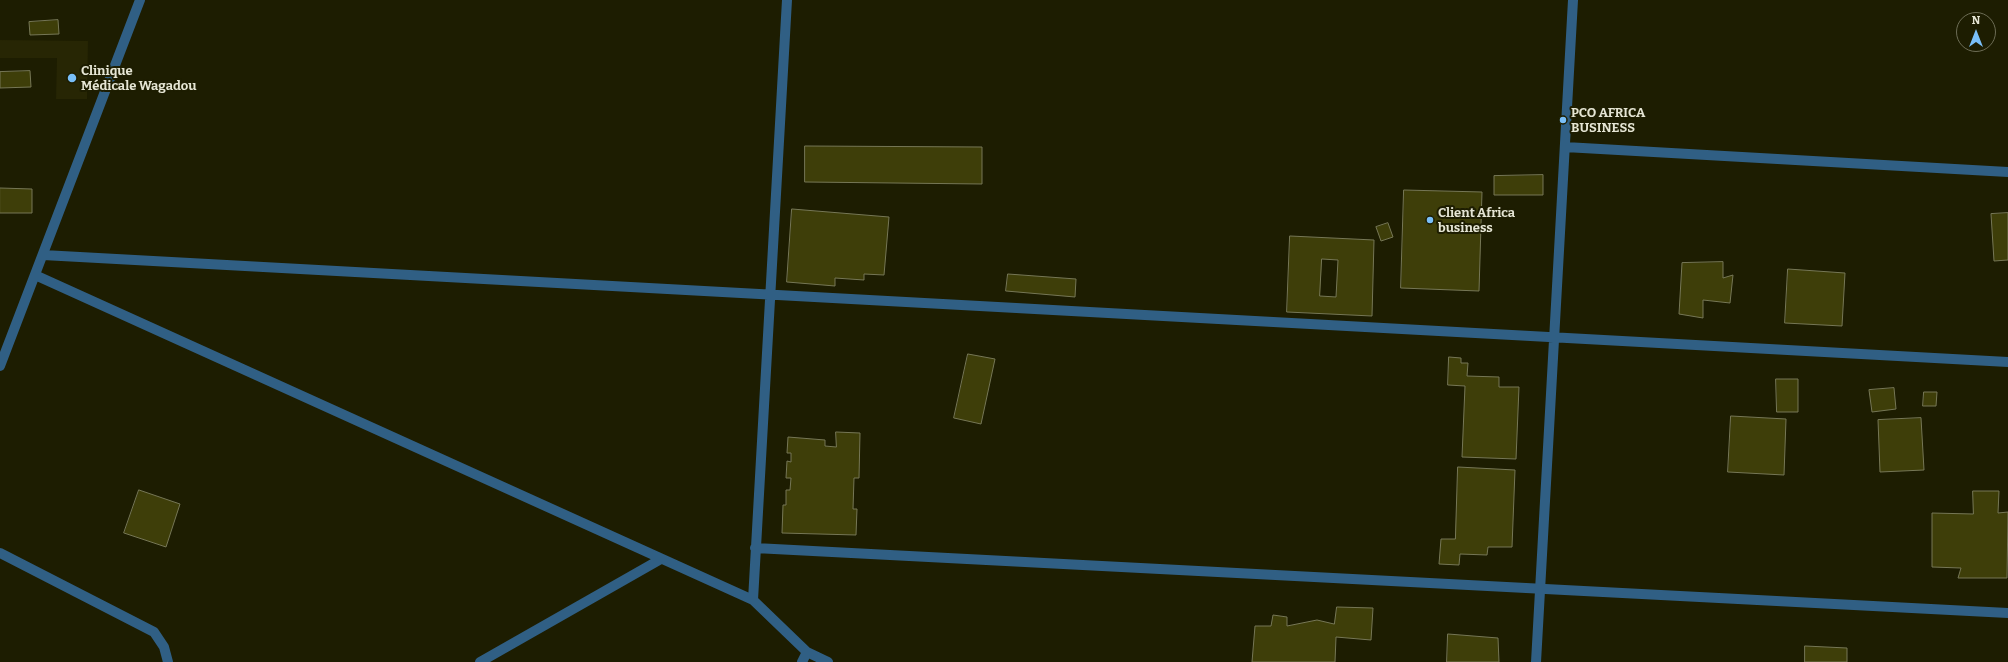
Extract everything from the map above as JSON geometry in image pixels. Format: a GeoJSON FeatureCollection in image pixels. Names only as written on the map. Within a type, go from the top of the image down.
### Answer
{"type":"FeatureCollection","features":[{"type":"Feature","properties":{"kind":"street"},"geometry":{"type":"LineString","coordinates":[[0,366],[140,0]]}},
{"type":"Feature","properties":{"kind":"street"},"geometry":{"type":"LineString","coordinates":[[753,600],[787,0]]}},
{"type":"Feature","properties":{"kind":"street"},"geometry":{"type":"LineString","coordinates":[[1536,662],[1573,0]]}},
{"type":"Feature","properties":{"kind":"street"},"geometry":{"type":"LineString","coordinates":[[1565,147],[2008,172]]}},
{"type":"Feature","properties":{"kind":"street"},"geometry":{"type":"LineString","coordinates":[[43,255],[2008,362]]}},
{"type":"Feature","properties":{"kind":"street"},"geometry":{"type":"LineString","coordinates":[[35,275],[753,600],[807,652],[828,662]]}},
{"type":"Feature","properties":{"kind":"street"},"geometry":{"type":"LineString","coordinates":[[755,548],[2008,614]]}},
{"type":"Feature","properties":{"kind":"street"},"geometry":{"type":"LineString","coordinates":[[0,553],[154,632],[164,646],[168,662]]}},
{"type":"Feature","properties":{"kind":"street"},"geometry":{"type":"LineString","coordinates":[[480,662],[660,559]]}},
{"type":"Feature","properties":{"kind":"street"},"geometry":{"type":"LineString","coordinates":[[802,662],[807,652]]}},
{"type":"Feature","properties":{"kind":"shaded area","name":"Clinique Médicale Wagadou"},"geometry":{"type":"Polygon","coordinates":[[[0,40],[88,41],[87,99],[56,99],[57,58],[0,58],[0,40]]]}},
{"type":"Feature","properties":{"kind":"building"},"geometry":{"type":"Polygon","coordinates":[[[58,20],[59,34],[30,35],[29,22],[58,20]]]}},
{"type":"Feature","properties":{"kind":"building"},"geometry":{"type":"Polygon","coordinates":[[[30,71],[31,87],[0,88],[0,72],[30,71]]]}},
{"type":"Feature","properties":{"kind":"building"},"geometry":{"type":"Polygon","coordinates":[[[805,146],[982,147],[982,184],[805,182],[805,146]]]}},
{"type":"Feature","properties":{"kind":"building"},"geometry":{"type":"Polygon","coordinates":[[[1543,175],[1543,195],[1494,195],[1494,176],[1543,175]]]}},
{"type":"Feature","properties":{"kind":"building"},"geometry":{"type":"Polygon","coordinates":[[[0,188],[32,189],[32,213],[0,213],[0,188]]]}},
{"type":"Feature","properties":{"kind":"building"},"geometry":{"type":"Polygon","coordinates":[[[1404,190],[1482,192],[1479,291],[1401,288],[1404,190]]]}},
{"type":"Feature","properties":{"kind":"building"},"geometry":{"type":"Polygon","coordinates":[[[792,209],[889,217],[884,275],[864,274],[864,280],[835,278],[835,286],[787,282],[792,209]]]}},
{"type":"Feature","properties":{"kind":"building"},"geometry":{"type":"Polygon","coordinates":[[[2008,213],[2008,260],[1994,261],[1991,214],[2008,213]]]}},
{"type":"Feature","properties":{"kind":"building"},"geometry":{"type":"Polygon","coordinates":[[[1388,223],[1393,237],[1381,241],[1376,227],[1388,223]]]}},
{"type":"Feature","properties":{"kind":"building"},"geometry":{"type":"Polygon","coordinates":[[[1290,236],[1374,240],[1372,316],[1287,312],[1290,236]],[[1322,259],[1320,296],[1336,297],[1338,260],[1322,259]]]}},
{"type":"Feature","properties":{"kind":"building"},"geometry":{"type":"Polygon","coordinates":[[[1723,262],[1723,278],[1733,275],[1730,303],[1703,300],[1703,318],[1679,314],[1682,263],[1723,262]]]}},
{"type":"Feature","properties":{"kind":"building"},"geometry":{"type":"Polygon","coordinates":[[[1788,269],[1845,273],[1842,326],[1785,323],[1788,269]]]}},
{"type":"Feature","properties":{"kind":"building"},"geometry":{"type":"Polygon","coordinates":[[[1008,274],[1076,279],[1075,297],[1006,291],[1008,274]]]}},
{"type":"Feature","properties":{"kind":"building"},"geometry":{"type":"Polygon","coordinates":[[[968,354],[995,359],[981,424],[954,418],[968,354]]]}},
{"type":"Feature","properties":{"kind":"building"},"geometry":{"type":"Polygon","coordinates":[[[1449,357],[1461,358],[1461,363],[1468,363],[1467,376],[1499,377],[1499,387],[1519,387],[1516,459],[1462,457],[1465,386],[1448,385],[1449,357]]]}},
{"type":"Feature","properties":{"kind":"building"},"geometry":{"type":"Polygon","coordinates":[[[1776,379],[1798,379],[1798,412],[1777,412],[1776,379]]]}},
{"type":"Feature","properties":{"kind":"building"},"geometry":{"type":"Polygon","coordinates":[[[1894,388],[1896,409],[1872,412],[1869,390],[1894,388]]]}},
{"type":"Feature","properties":{"kind":"building"},"geometry":{"type":"Polygon","coordinates":[[[1924,392],[1937,392],[1936,406],[1923,406],[1924,392]]]}},
{"type":"Feature","properties":{"kind":"building"},"geometry":{"type":"Polygon","coordinates":[[[1731,416],[1786,419],[1784,475],[1728,472],[1731,416]]]}},
{"type":"Feature","properties":{"kind":"building"},"geometry":{"type":"Polygon","coordinates":[[[1921,418],[1924,470],[1880,472],[1878,420],[1921,418]]]}},
{"type":"Feature","properties":{"kind":"building"},"geometry":{"type":"Polygon","coordinates":[[[836,432],[860,433],[859,478],[854,478],[853,509],[857,509],[856,535],[782,533],[783,505],[786,505],[786,490],[790,490],[791,478],[786,478],[787,461],[791,462],[791,453],[787,453],[788,437],[825,440],[825,446],[836,447],[836,432]]]}},
{"type":"Feature","properties":{"kind":"building"},"geometry":{"type":"Polygon","coordinates":[[[1458,467],[1515,470],[1512,547],[1488,547],[1487,555],[1460,554],[1459,565],[1439,564],[1441,539],[1455,539],[1458,467]]]}},
{"type":"Feature","properties":{"kind":"building"},"geometry":{"type":"Polygon","coordinates":[[[139,490],[180,504],[166,547],[124,533],[139,490]]]}},
{"type":"Feature","properties":{"kind":"building"},"geometry":{"type":"Polygon","coordinates":[[[1973,491],[1999,491],[1998,513],[2008,512],[2007,578],[1958,578],[1961,568],[1932,567],[1932,513],[1973,514],[1973,491]]]}},
{"type":"Feature","properties":{"kind":"building"},"geometry":{"type":"Polygon","coordinates":[[[1337,607],[1373,608],[1371,640],[1336,637],[1335,662],[1252,662],[1255,626],[1271,626],[1273,615],[1287,617],[1287,626],[1317,620],[1334,624],[1337,607]]]}},
{"type":"Feature","properties":{"kind":"building"},"geometry":{"type":"Polygon","coordinates":[[[1448,634],[1498,638],[1499,662],[1447,662],[1448,634]]]}},
{"type":"Feature","properties":{"kind":"building"},"geometry":{"type":"Polygon","coordinates":[[[1805,646],[1847,648],[1847,662],[1805,662],[1805,646]]]}},
{"type":"Feature","properties":{"kind":"place","name":"Clinique Médicale Wagadou"},"geometry":{"type":"Point","coordinates":[72,78]}},
{"type":"Feature","properties":{"kind":"place","name":"PCO AFRICA BUSINESS"},"geometry":{"type":"Point","coordinates":[1563,120]}},
{"type":"Feature","properties":{"kind":"place","name":"Client Africa business"},"geometry":{"type":"Point","coordinates":[1430,220]}}]}
